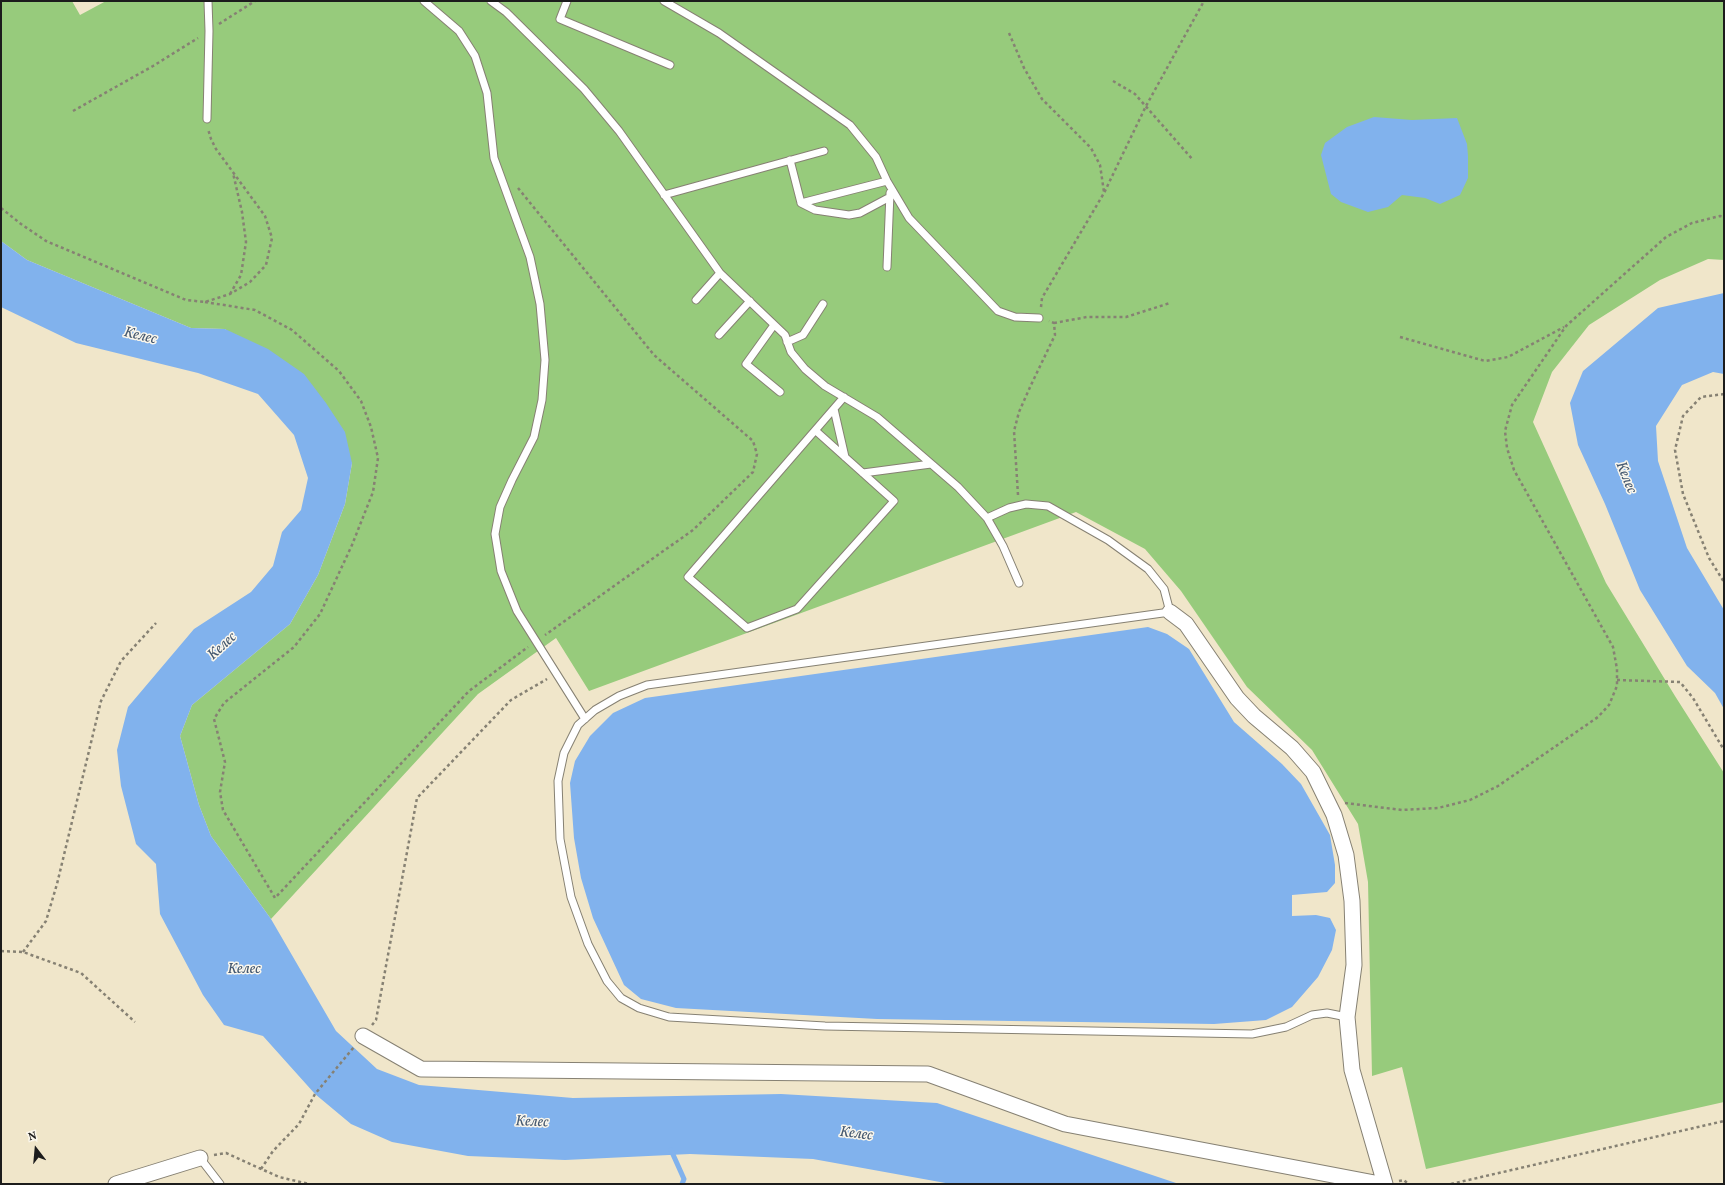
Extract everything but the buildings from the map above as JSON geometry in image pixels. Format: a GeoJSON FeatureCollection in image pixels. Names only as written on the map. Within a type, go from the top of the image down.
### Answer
{"type":"FeatureCollection","features":[{"type":"Feature","properties":{"kind":"street"},"geometry":{"type":"LineString","coordinates":[[1170,612],[1186,624],[1237,698],[1254,716],[1292,748],[1313,772],[1334,815],[1346,855],[1352,901],[1354,965],[1347,1018],[1352,1070],[1385,1184]]}},
{"type":"Feature","properties":{"kind":"street"},"geometry":{"type":"LineString","coordinates":[[363,1036],[421,1069],[928,1074],[1065,1124],[1380,1184]]}},
{"type":"Feature","properties":{"kind":"street"},"geometry":{"type":"LineString","coordinates":[[116,1184],[200,1158]]}},
{"type":"Feature","properties":{"kind":"lane"},"geometry":{"type":"LineString","coordinates":[[206,119],[209,31],[208,1]]}},
{"type":"Feature","properties":{"kind":"lane"},"geometry":{"type":"LineString","coordinates":[[424,1],[459,31],[475,56],[487,93],[494,158],[530,257],[540,304],[545,360],[542,400],[534,437],[500,506],[495,534],[501,571],[517,611],[585,719]]}},
{"type":"Feature","properties":{"kind":"lane"},"geometry":{"type":"LineString","coordinates":[[491,1],[506,12],[584,89],[619,131],[720,273],[785,335],[791,352],[805,369],[825,386],[876,417],[958,487],[987,518],[1004,546],[1019,583]]}},
{"type":"Feature","properties":{"kind":"lane"},"geometry":{"type":"LineString","coordinates":[[567,1],[560,19],[670,65]]}},
{"type":"Feature","properties":{"kind":"lane"},"geometry":{"type":"LineString","coordinates":[[664,1],[719,33],[850,125],[876,157],[889,184],[909,218],[998,311],[1015,317],[1039,318]]}},
{"type":"Feature","properties":{"kind":"lane"},"geometry":{"type":"LineString","coordinates":[[664,195],[824,151]]}},
{"type":"Feature","properties":{"kind":"lane"},"geometry":{"type":"LineString","coordinates":[[790,160],[801,203],[815,210],[849,215],[860,213],[890,197]]}},
{"type":"Feature","properties":{"kind":"lane"},"geometry":{"type":"LineString","coordinates":[[887,267],[890,197],[889,184]]}},
{"type":"Feature","properties":{"kind":"lane"},"geometry":{"type":"LineString","coordinates":[[801,203],[889,184]]}},
{"type":"Feature","properties":{"kind":"lane"},"geometry":{"type":"LineString","coordinates":[[696,300],[720,273]]}},
{"type":"Feature","properties":{"kind":"lane"},"geometry":{"type":"LineString","coordinates":[[719,335],[750,301]]}},
{"type":"Feature","properties":{"kind":"lane"},"geometry":{"type":"LineString","coordinates":[[787,342],[803,335],[823,304]]}},
{"type":"Feature","properties":{"kind":"lane"},"geometry":{"type":"LineString","coordinates":[[774,325],[746,364],[780,392]]}},
{"type":"Feature","properties":{"kind":"lane"},"geometry":{"type":"LineString","coordinates":[[816,431],[894,501],[797,609],[747,628],[688,577],[844,397]]}},
{"type":"Feature","properties":{"kind":"lane"},"geometry":{"type":"LineString","coordinates":[[834,409],[845,457]]}},
{"type":"Feature","properties":{"kind":"lane"},"geometry":{"type":"LineString","coordinates":[[862,473],[931,464]]}},
{"type":"Feature","properties":{"kind":"lane"},"geometry":{"type":"LineString","coordinates":[[987,518],[1009,508],[1026,504],[1048,506],[1108,540],[1148,569],[1164,589],[1170,612],[647,685],[619,696],[595,710],[578,725],[564,753],[558,781],[560,839],[571,897],[588,944],[607,981],[622,998],[639,1008],[669,1017],[824,1026],[1252,1034],[1286,1027],[1312,1015],[1327,1013],[1347,1018]]}},
{"type":"Feature","properties":{"kind":"lane"},"geometry":{"type":"LineString","coordinates":[[200,1158],[220,1184]]}},
{"type":"Feature","properties":{"kind":"path"},"geometry":{"type":"LineString","coordinates":[[73,111],[154,66],[255,1]]}},
{"type":"Feature","properties":{"kind":"path"},"geometry":{"type":"LineString","coordinates":[[1170,303],[1126,317],[1087,317],[1054,323],[1039,318],[1042,298],[1104,193],[1146,106],[1204,1]]}},
{"type":"Feature","properties":{"kind":"path"},"geometry":{"type":"LineString","coordinates":[[1009,33],[1024,68],[1042,99],[1091,148],[1100,165],[1104,193]]}},
{"type":"Feature","properties":{"kind":"path"},"geometry":{"type":"LineString","coordinates":[[1113,81],[1135,94],[1193,160]]}},
{"type":"Feature","properties":{"kind":"path"},"geometry":{"type":"LineString","coordinates":[[204,302],[230,294],[250,282],[266,265],[272,238],[265,216],[210,139],[206,119]]}},
{"type":"Feature","properties":{"kind":"path"},"geometry":{"type":"LineString","coordinates":[[230,294],[240,275],[246,242],[242,212],[233,172]]}},
{"type":"Feature","properties":{"kind":"path"},"geometry":{"type":"LineString","coordinates":[[1,208],[46,241],[186,300],[255,310],[292,330],[339,371],[361,401],[371,427],[378,458],[373,492],[352,545],[320,614],[294,647],[224,703],[214,719],[225,762],[220,792],[223,810],[275,898],[469,691],[536,641],[693,530],[753,472],[757,454],[753,441],[654,356],[514,183]]}},
{"type":"Feature","properties":{"kind":"path"},"geometry":{"type":"LineString","coordinates":[[1400,337],[1485,361],[1508,357],[1566,326],[1666,236],[1692,223],[1720,216],[1724,217]]}},
{"type":"Feature","properties":{"kind":"path"},"geometry":{"type":"LineString","coordinates":[[1019,506],[1014,431],[1019,412],[1055,335],[1054,323]]}},
{"type":"Feature","properties":{"kind":"path"},"geometry":{"type":"LineString","coordinates":[[1327,800],[1402,810],[1438,808],[1470,800],[1498,786],[1598,716],[1609,705],[1617,686],[1613,647],[1514,470],[1507,448],[1505,431],[1512,406],[1566,326]]}},
{"type":"Feature","properties":{"kind":"path"},"geometry":{"type":"LineString","coordinates":[[1724,394],[1701,397],[1683,416],[1674,450],[1683,494],[1709,558],[1724,582]]}},
{"type":"Feature","properties":{"kind":"path"},"geometry":{"type":"LineString","coordinates":[[23,952],[46,921],[57,884],[101,701],[121,661],[156,624]]}},
{"type":"Feature","properties":{"kind":"path"},"geometry":{"type":"LineString","coordinates":[[261,1169],[273,1151],[299,1124],[315,1094],[376,1020],[417,798],[511,700],[556,674]]}},
{"type":"Feature","properties":{"kind":"path"},"geometry":{"type":"LineString","coordinates":[[1617,680],[1680,682],[1693,698],[1724,750]]}},
{"type":"Feature","properties":{"kind":"path"},"geometry":{"type":"LineString","coordinates":[[1,951],[23,952],[81,973],[135,1022]]}},
{"type":"Feature","properties":{"kind":"path"},"geometry":{"type":"LineString","coordinates":[[1451,1184],[1724,1121]]}},
{"type":"Feature","properties":{"kind":"path"},"geometry":{"type":"LineString","coordinates":[[200,1158],[226,1153],[279,1177],[309,1184]]}},
{"type":"Feature","properties":{"kind":"green space"},"geometry":{"type":"Polygon","coordinates":[[[1,1],[72,1],[80,15],[106,1],[1724,1],[1724,260],[1708,259],[1660,280],[1589,325],[1552,372],[1533,422],[1606,583],[1724,773],[1724,1102],[1426,1169],[1402,1067],[1372,1076],[1368,882],[1358,824],[1312,750],[1247,687],[1181,591],[1145,549],[1076,512],[589,691],[556,638],[478,694],[271,919],[211,836],[199,805],[180,736],[192,705],[290,624],[318,575],[345,504],[352,463],[225,329],[191,328],[27,260],[1,241],[1,1]]]}},
{"type":"Feature","properties":{"kind":"water"},"geometry":{"type":"Polygon","coordinates":[[[1374,117],[1412,120],[1457,118],[1467,144],[1468,156],[1468,178],[1460,195],[1440,204],[1425,198],[1402,195],[1388,207],[1368,212],[1341,202],[1331,194],[1321,155],[1325,143],[1347,127],[1374,117]]]}},
{"type":"Feature","properties":{"kind":"water","name":"Келес"},"geometry":{"type":"Polygon","coordinates":[[[1,241],[27,260],[191,328],[225,329],[268,349],[304,374],[326,403],[345,432],[352,463],[345,504],[318,575],[290,624],[192,705],[180,736],[199,805],[211,836],[271,919],[336,1031],[377,1069],[419,1085],[573,1098],[781,1094],[937,1103],[1179,1184],[951,1184],[813,1159],[690,1154],[565,1160],[468,1156],[392,1142],[351,1124],[315,1094],[263,1036],[224,1025],[203,995],[160,914],[156,864],[136,844],[121,786],[117,750],[128,707],[194,629],[251,592],[273,566],[282,532],[301,510],[308,478],[294,435],[258,394],[198,373],[76,343],[1,307],[1,241]]]}},
{"type":"Feature","properties":{"kind":"water","name":"Келес"},"geometry":{"type":"Polygon","coordinates":[[[1724,293],[1724,374],[1713,372],[1682,385],[1656,426],[1658,461],[1687,548],[1724,610],[1724,709],[1715,693],[1687,666],[1640,590],[1605,504],[1578,445],[1570,403],[1583,371],[1658,308],[1724,293]]]}},
{"type":"Feature","properties":{"kind":"water"},"geometry":{"type":"Polygon","coordinates":[[[1148,627],[1167,634],[1189,649],[1234,722],[1282,764],[1301,784],[1330,835],[1335,865],[1335,883],[1327,892],[1292,895],[1292,916],[1316,915],[1330,918],[1336,930],[1332,950],[1318,977],[1292,1007],[1266,1020],[1214,1024],[877,1019],[676,1008],[641,999],[624,985],[593,918],[581,878],[574,838],[570,783],[575,761],[590,736],[613,713],[645,698],[1148,627]]]}},
{"type":"Feature","properties":{"kind":"waterway"},"geometry":{"type":"LineString","coordinates":[[671,1150],[684,1179],[682,1184]]}}]}
